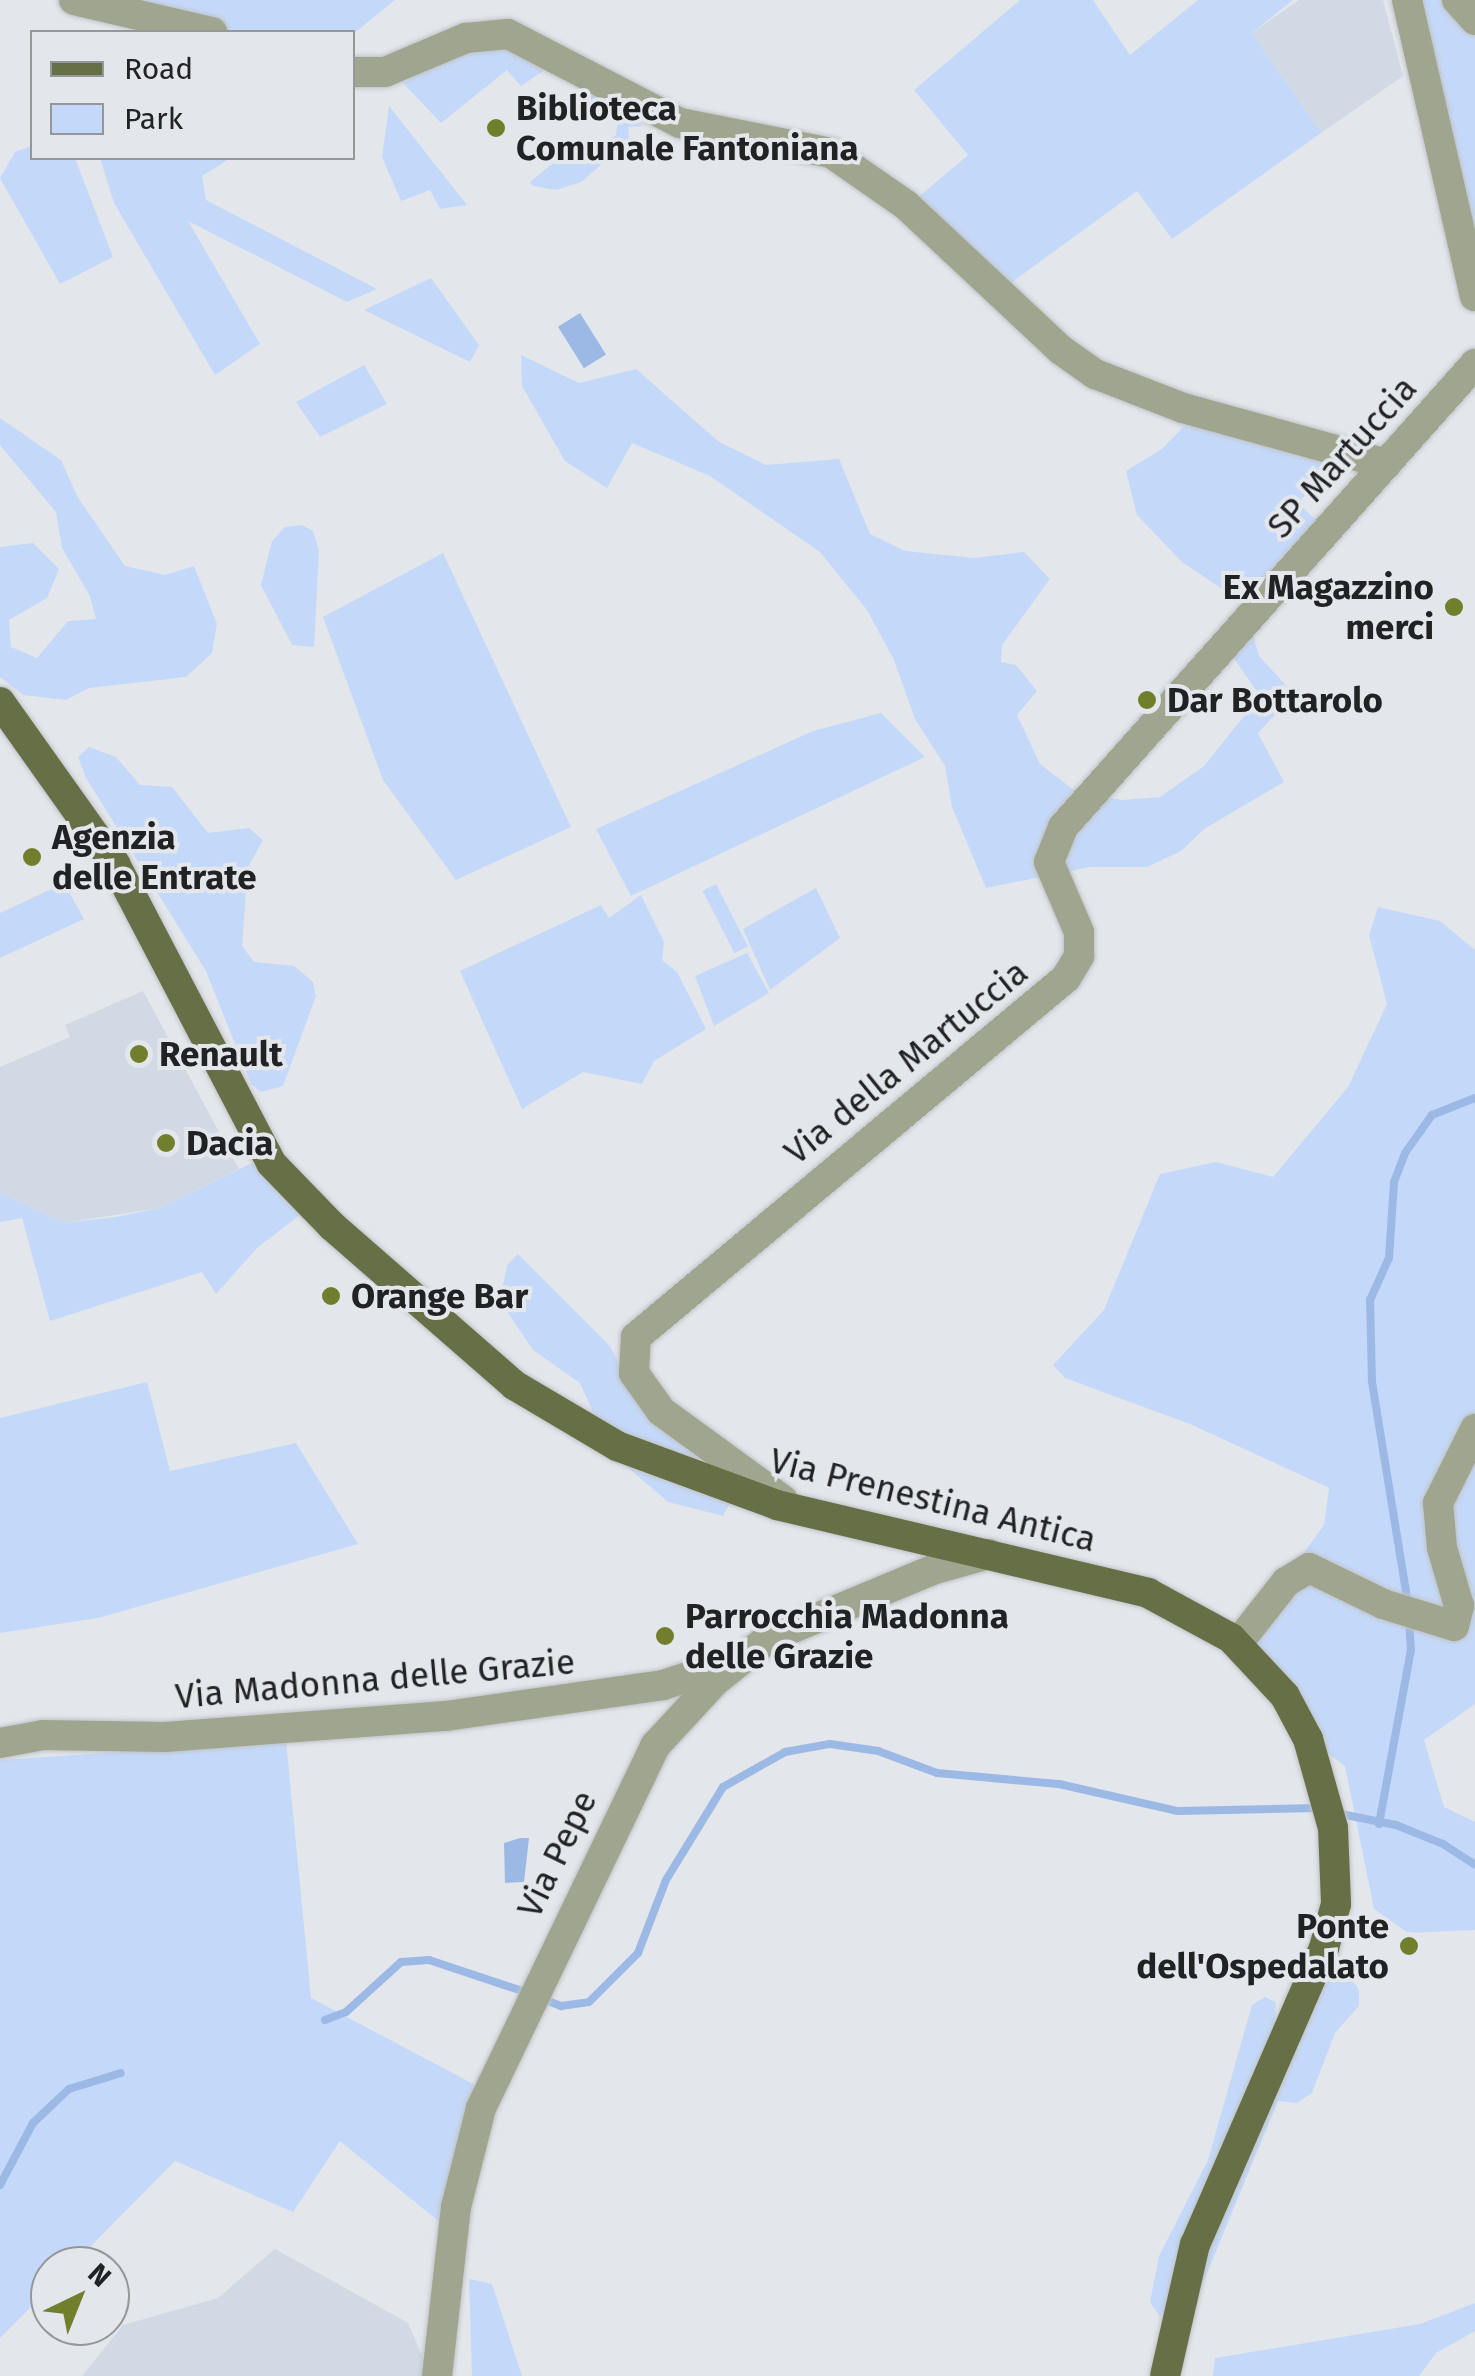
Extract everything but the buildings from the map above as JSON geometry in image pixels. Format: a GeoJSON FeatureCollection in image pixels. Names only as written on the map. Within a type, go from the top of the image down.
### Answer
{"type":"FeatureCollection","features":[{"type":"Feature","properties":{"kind":"main road","name":"Via Prenestina Antica"},"geometry":{"type":"LineString","coordinates":[[2,707],[116,864],[248,1127],[292,1187],[548,1410],[617,1446],[806,1514],[1138,1589],[1238,1643],[1304,1726],[1333,1828],[1339,1877],[1324,1948],[1195,2244],[1165,2376]]}},
{"type":"Feature","properties":{"kind":"street"},"geometry":{"type":"LineString","coordinates":[[74,0],[203,30]]}},
{"type":"Feature","properties":{"kind":"street"},"geometry":{"type":"LineString","coordinates":[[1408,0],[1475,296]]}},
{"type":"Feature","properties":{"kind":"street"},"geometry":{"type":"LineString","coordinates":[[1457,0],[1475,20]]}},
{"type":"Feature","properties":{"kind":"street"},"geometry":{"type":"LineString","coordinates":[[355,72],[385,72],[466,38],[508,34],[680,123],[831,154],[884,186],[1061,350],[1095,374],[1183,408],[1386,464]]}},
{"type":"Feature","properties":{"kind":"street","name":"SP Martuccia"},"geometry":{"type":"LineString","coordinates":[[1265,600],[1475,364]]}},
{"type":"Feature","properties":{"kind":"street","name":"Via della Martuccia"},"geometry":{"type":"LineString","coordinates":[[806,1514],[716,1456],[661,1411],[634,1374],[636,1337],[1066,978],[1078,956],[1080,932],[1051,871],[1055,840],[1265,600]]}},
{"type":"Feature","properties":{"kind":"street"},"geometry":{"type":"LineString","coordinates":[[1238,1643],[1303,1569],[1323,1570],[1394,1608],[1448,1628],[1460,1616],[1438,1502],[1475,1429]]}},
{"type":"Feature","properties":{"kind":"street","name":"Via Pepe"},"geometry":{"type":"LineString","coordinates":[[437,2376],[461,2182],[486,2096],[531,1994],[648,1756],[749,1650],[895,1584],[989,1554]]}},
{"type":"Feature","properties":{"kind":"street","name":"Via Madonna delle Grazie"},"geometry":{"type":"LineString","coordinates":[[0,1744],[42,1735],[182,1736],[446,1716],[664,1686],[709,1672],[749,1650]]}},
{"type":"Feature","properties":{"kind":"shaded area"},"geometry":{"type":"Polygon","coordinates":[[[1299,0],[1383,0],[1403,76],[1321,133],[1252,33],[1299,0]]]}},
{"type":"Feature","properties":{"kind":"shaded area"},"geometry":{"type":"Polygon","coordinates":[[[580,313],[606,355],[584,368],[558,327],[580,313]]]}},
{"type":"Feature","properties":{"kind":"shaded area"},"geometry":{"type":"Polygon","coordinates":[[[143,991],[239,1169],[160,1208],[63,1223],[0,1192],[0,1067],[70,1037],[65,1025],[143,991]]]}},
{"type":"Feature","properties":{"kind":"shaded area"},"geometry":{"type":"Polygon","coordinates":[[[529,1838],[524,1882],[505,1883],[504,1843],[529,1838]]]}},
{"type":"Feature","properties":{"kind":"shaded area"},"geometry":{"type":"Polygon","coordinates":[[[275,2249],[408,2323],[431,2376],[82,2376],[106,2346],[130,2346],[130,2323],[218,2298],[275,2249]]]}},
{"type":"Feature","properties":{"kind":"green space"},"geometry":{"type":"Polygon","coordinates":[[[147,0],[395,0],[355,32],[151,30],[147,0]]]}},
{"type":"Feature","properties":{"kind":"green space"},"geometry":{"type":"Polygon","coordinates":[[[1020,0],[1093,0],[1130,55],[1198,0],[1293,0],[1252,33],[1321,133],[1172,239],[1137,191],[1008,285],[915,200],[968,155],[914,90],[1020,0]]]}},
{"type":"Feature","properties":{"kind":"green space"},"geometry":{"type":"Polygon","coordinates":[[[1421,0],[1443,0],[1475,36],[1475,244],[1421,0]]]}},
{"type":"Feature","properties":{"kind":"green space"},"geometry":{"type":"Polygon","coordinates":[[[493,45],[552,65],[521,86],[507,70],[441,123],[403,83],[449,56],[493,45]]]}},
{"type":"Feature","properties":{"kind":"green space"},"geometry":{"type":"Polygon","coordinates":[[[590,87],[632,110],[642,126],[628,127],[629,140],[581,182],[556,190],[533,186],[530,182],[584,138],[601,145],[616,135],[618,117],[610,108],[592,106],[590,87]]]}},
{"type":"Feature","properties":{"kind":"green space"},"geometry":{"type":"Polygon","coordinates":[[[389,106],[467,205],[440,209],[430,190],[401,201],[382,157],[389,106]]]}},
{"type":"Feature","properties":{"kind":"green space"},"geometry":{"type":"Polygon","coordinates":[[[30,147],[30,160],[76,160],[113,257],[60,284],[0,178],[15,152],[30,147]]]}},
{"type":"Feature","properties":{"kind":"green space"},"geometry":{"type":"Polygon","coordinates":[[[101,160],[228,160],[202,176],[206,200],[377,289],[347,302],[188,221],[260,344],[215,375],[114,203],[101,160]]]}},
{"type":"Feature","properties":{"kind":"green space"},"geometry":{"type":"Polygon","coordinates":[[[431,278],[479,345],[470,362],[364,310],[431,278]]]}},
{"type":"Feature","properties":{"kind":"green space"},"geometry":{"type":"Polygon","coordinates":[[[521,355],[579,383],[636,369],[719,442],[766,465],[839,459],[870,534],[905,551],[974,558],[1024,552],[1050,579],[1002,645],[1001,662],[1016,665],[1037,691],[1017,715],[1040,764],[1075,791],[1122,800],[1160,797],[1204,766],[1260,696],[1233,657],[1253,635],[1259,656],[1294,694],[1258,733],[1284,782],[1204,829],[1181,851],[1147,867],[1090,867],[986,888],[952,807],[945,766],[915,719],[894,660],[867,610],[820,552],[710,476],[632,443],[607,488],[565,461],[522,386],[521,355]]]}},
{"type":"Feature","properties":{"kind":"green space"},"geometry":{"type":"Polygon","coordinates":[[[364,365],[387,404],[320,437],[296,402],[364,365]]]}},
{"type":"Feature","properties":{"kind":"green space"},"geometry":{"type":"Polygon","coordinates":[[[0,418],[61,460],[77,496],[125,566],[165,575],[194,566],[217,624],[212,653],[186,677],[89,688],[66,700],[23,695],[0,677],[0,547],[33,543],[59,569],[47,598],[9,620],[11,647],[37,658],[68,621],[96,619],[90,596],[62,548],[56,512],[0,445],[0,418]]]}},
{"type":"Feature","properties":{"kind":"green space"},"geometry":{"type":"Polygon","coordinates":[[[1188,422],[1339,458],[1298,503],[1318,522],[1246,605],[1182,562],[1137,515],[1126,471],[1162,449],[1188,422]]]}},
{"type":"Feature","properties":{"kind":"green space"},"geometry":{"type":"Polygon","coordinates":[[[302,525],[313,531],[319,551],[314,647],[292,645],[261,585],[272,541],[285,527],[302,525]]]}},
{"type":"Feature","properties":{"kind":"green space"},"geometry":{"type":"Polygon","coordinates":[[[443,553],[571,827],[456,880],[383,780],[323,617],[443,553]]]}},
{"type":"Feature","properties":{"kind":"green space"},"geometry":{"type":"Polygon","coordinates":[[[881,713],[925,757],[631,896],[596,829],[813,731],[881,713]]]}},
{"type":"Feature","properties":{"kind":"green space"},"geometry":{"type":"Polygon","coordinates":[[[89,747],[116,757],[140,785],[172,787],[208,833],[249,828],[263,840],[248,867],[242,946],[254,962],[294,966],[313,982],[316,996],[283,1086],[261,1092],[251,1084],[206,971],[86,778],[78,757],[89,747]]]}},
{"type":"Feature","properties":{"kind":"green space"},"geometry":{"type":"Polygon","coordinates":[[[64,883],[84,919],[0,958],[0,913],[64,883]]]}},
{"type":"Feature","properties":{"kind":"green space"},"geometry":{"type":"Polygon","coordinates":[[[716,884],[748,946],[734,953],[703,891],[716,884]]]}},
{"type":"Feature","properties":{"kind":"green space"},"geometry":{"type":"Polygon","coordinates":[[[816,888],[840,938],[770,990],[743,929],[816,888]]]}},
{"type":"Feature","properties":{"kind":"green space"},"geometry":{"type":"Polygon","coordinates":[[[641,895],[664,942],[662,960],[677,972],[706,1029],[654,1061],[642,1084],[583,1072],[522,1109],[460,971],[601,905],[609,918],[641,895]]]}},
{"type":"Feature","properties":{"kind":"green space"},"geometry":{"type":"Polygon","coordinates":[[[1378,907],[1440,921],[1475,950],[1475,1704],[1424,1740],[1444,1807],[1475,1822],[1475,1930],[1408,1933],[1374,1909],[1345,1766],[1308,1739],[1238,1643],[1324,1525],[1329,1488],[1190,1424],[1065,1378],[1053,1365],[1104,1310],[1160,1174],[1216,1162],[1273,1177],[1348,1087],[1387,1004],[1369,935],[1378,907]]]}},
{"type":"Feature","properties":{"kind":"green space"},"geometry":{"type":"Polygon","coordinates":[[[747,953],[769,993],[714,1026],[695,976],[747,953]]]}},
{"type":"Feature","properties":{"kind":"green space"},"geometry":{"type":"Polygon","coordinates":[[[258,1160],[301,1214],[257,1248],[216,1294],[202,1272],[50,1321],[22,1218],[0,1222],[0,1192],[63,1223],[115,1217],[160,1208],[258,1160]]]}},
{"type":"Feature","properties":{"kind":"green space"},"geometry":{"type":"Polygon","coordinates":[[[518,1254],[610,1346],[643,1410],[708,1462],[730,1503],[723,1516],[668,1502],[611,1453],[580,1383],[533,1350],[500,1301],[507,1265],[518,1254]]]}},
{"type":"Feature","properties":{"kind":"green space"},"geometry":{"type":"Polygon","coordinates":[[[147,1382],[170,1471],[296,1443],[358,1544],[98,1618],[0,1633],[0,1418],[147,1382]]]}},
{"type":"Feature","properties":{"kind":"green space"},"geometry":{"type":"Polygon","coordinates":[[[286,1741],[311,1998],[479,2087],[447,2228],[340,2141],[293,2212],[175,2161],[91,2246],[30,2246],[30,2308],[0,2338],[0,1760],[286,1741]]]}},
{"type":"Feature","properties":{"kind":"green space"},"geometry":{"type":"Polygon","coordinates":[[[1325,1962],[1342,1963],[1359,1990],[1359,2006],[1335,2033],[1312,2093],[1297,2103],[1278,2101],[1195,2302],[1160,2317],[1150,2302],[1159,2256],[1208,2160],[1252,2005],[1265,1997],[1276,2002],[1274,2033],[1299,2049],[1305,2009],[1325,1962]]]}},
{"type":"Feature","properties":{"kind":"green space"},"geometry":{"type":"Polygon","coordinates":[[[469,2279],[492,2284],[522,2376],[472,2376],[469,2279]]]}},
{"type":"Feature","properties":{"kind":"green space"},"geometry":{"type":"Polygon","coordinates":[[[1475,2303],[1475,2331],[1436,2353],[1419,2376],[1213,2376],[1215,2358],[1420,2324],[1475,2303]]]}},
{"type":"Feature","properties":{"kind":"waterway"},"geometry":{"type":"LineString","coordinates":[[1408,1604],[1372,1381],[1370,1300],[1389,1258],[1394,1182],[1405,1153],[1432,1115],[1475,1098]]}},
{"type":"Feature","properties":{"kind":"waterway"},"geometry":{"type":"LineString","coordinates":[[1379,1824],[1411,1650],[1409,1618]]}},
{"type":"Feature","properties":{"kind":"waterway"},"geometry":{"type":"LineString","coordinates":[[541,1998],[561,2006],[589,2002],[638,1953],[666,1880],[723,1787],[785,1752],[830,1744],[878,1751],[937,1773],[1059,1784],[1178,1811],[1318,1808]]}},
{"type":"Feature","properties":{"kind":"waterway"},"geometry":{"type":"LineString","coordinates":[[1336,1813],[1396,1825],[1443,1844],[1475,1865]]}},
{"type":"Feature","properties":{"kind":"waterway"},"geometry":{"type":"LineString","coordinates":[[325,2020],[346,2012],[401,1962],[429,1960],[528,1993]]}},
{"type":"Feature","properties":{"kind":"waterway"},"geometry":{"type":"LineString","coordinates":[[0,2185],[33,2123],[69,2089],[121,2073]]}},
{"type":"Feature","properties":{"kind":"place","name":"Biblioteca Comunale Fantoniana"},"geometry":{"type":"Point","coordinates":[496,128]}},
{"type":"Feature","properties":{"kind":"place","name":"Ex Magazzino merci"},"geometry":{"type":"Point","coordinates":[1454,607]}},
{"type":"Feature","properties":{"kind":"place","name":"Dar Bottarolo"},"geometry":{"type":"Point","coordinates":[1147,700]}},
{"type":"Feature","properties":{"kind":"place","name":"Agenzia delle Entrate"},"geometry":{"type":"Point","coordinates":[32,857]}},
{"type":"Feature","properties":{"kind":"place","name":"Renault"},"geometry":{"type":"Point","coordinates":[139,1054]}},
{"type":"Feature","properties":{"kind":"place","name":"Dacia"},"geometry":{"type":"Point","coordinates":[166,1143]}},
{"type":"Feature","properties":{"kind":"place","name":"Orange Bar"},"geometry":{"type":"Point","coordinates":[331,1296]}},
{"type":"Feature","properties":{"kind":"place","name":"Parrocchia Madonna delle Grazie"},"geometry":{"type":"Point","coordinates":[665,1636]}},
{"type":"Feature","properties":{"kind":"place","name":"Ponte dell'Ospedalato"},"geometry":{"type":"Point","coordinates":[1409,1946]}}]}
